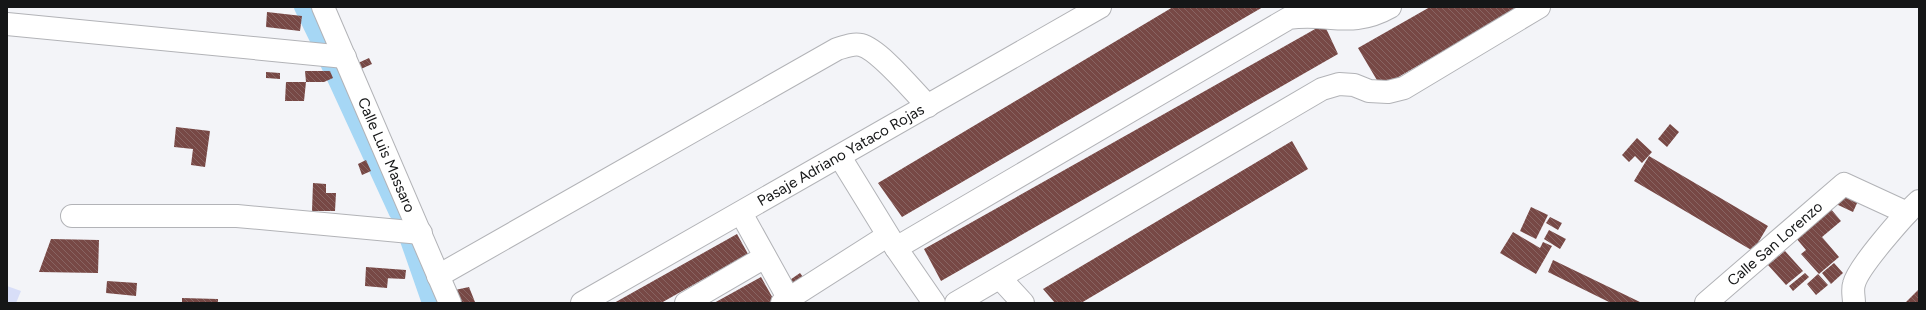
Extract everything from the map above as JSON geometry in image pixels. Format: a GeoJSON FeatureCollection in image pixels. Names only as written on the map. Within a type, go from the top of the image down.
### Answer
{"type":"FeatureCollection","features":[{"type":"Feature","properties":{"kind":"street","name":"Calle Luis Massaro"},"geometry":{"type":"LineString","coordinates":[[323,7],[450,303]]}},
{"type":"Feature","properties":{"kind":"street","name":"Pasaje Adriano Yataco Rojas"},"geometry":{"type":"LineString","coordinates":[[582,303],[840,157],[1100,7]]}},
{"type":"Feature","properties":{"kind":"street"},"geometry":{"type":"LineString","coordinates":[[741,213],[787,302],[1289,18],[1328,13],[1354,20],[1381,12],[1390,7]]}},
{"type":"Feature","properties":{"kind":"street"},"geometry":{"type":"LineString","coordinates":[[956,303],[1322,89],[1339,84],[1354,86],[1369,91],[1388,92],[1404,88],[1540,7]]}},
{"type":"Feature","properties":{"kind":"street"},"geometry":{"type":"LineString","coordinates":[[7,24],[345,57]]}},
{"type":"Feature","properties":{"kind":"street"},"geometry":{"type":"LineString","coordinates":[[438,276],[837,49],[849,45],[860,45],[873,50],[928,106]]}},
{"type":"Feature","properties":{"kind":"street"},"geometry":{"type":"LineString","coordinates":[[840,157],[892,242],[934,303]]}},
{"type":"Feature","properties":{"kind":"street","name":"Calle San Lorenzo"},"geometry":{"type":"LineString","coordinates":[[1706,303],[1844,184],[1913,207]]}},
{"type":"Feature","properties":{"kind":"street"},"geometry":{"type":"LineString","coordinates":[[1854,303],[1854,285],[1859,272],[1913,207]]}},
{"type":"Feature","properties":{"kind":"street"},"geometry":{"type":"LineString","coordinates":[[72,216],[236,216],[421,233]]}},
{"type":"Feature","properties":{"kind":"street"},"geometry":{"type":"LineString","coordinates":[[686,303],[765,257]]}},
{"type":"Feature","properties":{"kind":"street"},"geometry":{"type":"LineString","coordinates":[[1000,278],[1023,303]]}},
{"type":"Feature","properties":{"kind":"shaded area"},"geometry":{"type":"Polygon","coordinates":[[[7,286],[21,291],[16,303],[7,303],[7,286]]]}},
{"type":"Feature","properties":{"kind":"building"},"geometry":{"type":"Polygon","coordinates":[[[1173,7],[1263,7],[902,217],[878,183],[1173,7]]]}},
{"type":"Feature","properties":{"kind":"building"},"geometry":{"type":"Polygon","coordinates":[[[1430,7],[1520,7],[1381,87],[1358,48],[1430,7]]]}},
{"type":"Feature","properties":{"kind":"building"},"geometry":{"type":"Polygon","coordinates":[[[267,12],[302,16],[300,31],[266,27],[267,12]]]}},
{"type":"Feature","properties":{"kind":"building"},"geometry":{"type":"Polygon","coordinates":[[[1324,24],[1338,54],[941,281],[924,249],[1324,24]]]}},
{"type":"Feature","properties":{"kind":"building"},"geometry":{"type":"Polygon","coordinates":[[[369,58],[372,64],[361,69],[358,63],[369,58]]]}},
{"type":"Feature","properties":{"kind":"building"},"geometry":{"type":"Polygon","coordinates":[[[305,71],[330,71],[333,78],[324,82],[306,82],[305,71]]]}},
{"type":"Feature","properties":{"kind":"building"},"geometry":{"type":"Polygon","coordinates":[[[266,72],[280,73],[280,79],[266,78],[266,72]]]}},
{"type":"Feature","properties":{"kind":"building"},"geometry":{"type":"Polygon","coordinates":[[[286,82],[306,82],[304,101],[285,101],[286,82]]]}},
{"type":"Feature","properties":{"kind":"building"},"geometry":{"type":"Polygon","coordinates":[[[1670,124],[1679,132],[1667,147],[1658,139],[1670,124]]]}},
{"type":"Feature","properties":{"kind":"building"},"geometry":{"type":"Polygon","coordinates":[[[176,127],[210,131],[205,167],[191,165],[193,149],[174,147],[176,127]]]}},
{"type":"Feature","properties":{"kind":"building"},"geometry":{"type":"Polygon","coordinates":[[[1637,138],[1652,152],[1642,163],[1635,156],[1629,162],[1622,155],[1637,138]]]}},
{"type":"Feature","properties":{"kind":"building"},"geometry":{"type":"Polygon","coordinates":[[[1292,141],[1308,169],[1081,303],[1055,303],[1043,289],[1292,141]]]}},
{"type":"Feature","properties":{"kind":"building"},"geometry":{"type":"Polygon","coordinates":[[[1649,156],[1768,226],[1753,251],[1634,181],[1649,156]]]}},
{"type":"Feature","properties":{"kind":"building"},"geometry":{"type":"Polygon","coordinates":[[[366,160],[371,171],[362,175],[358,164],[366,160]]]}},
{"type":"Feature","properties":{"kind":"building"},"geometry":{"type":"Polygon","coordinates":[[[313,183],[326,184],[326,193],[336,193],[335,211],[312,211],[313,183]]]}},
{"type":"Feature","properties":{"kind":"building"},"geometry":{"type":"Polygon","coordinates":[[[1841,194],[1858,201],[1853,212],[1836,204],[1841,194]]]}},
{"type":"Feature","properties":{"kind":"building"},"geometry":{"type":"Polygon","coordinates":[[[1531,207],[1548,215],[1536,239],[1520,231],[1531,207]]]}},
{"type":"Feature","properties":{"kind":"building"},"geometry":{"type":"Polygon","coordinates":[[[1830,208],[1841,221],[1822,237],[1839,257],[1819,274],[1801,254],[1806,250],[1796,238],[1830,208]]]}},
{"type":"Feature","properties":{"kind":"building"},"geometry":{"type":"Polygon","coordinates":[[[1550,217],[1562,223],[1558,230],[1546,223],[1550,217]]]}},
{"type":"Feature","properties":{"kind":"building"},"geometry":{"type":"Polygon","coordinates":[[[1549,230],[1566,239],[1560,249],[1544,239],[1549,230]]]}},
{"type":"Feature","properties":{"kind":"building"},"geometry":{"type":"Polygon","coordinates":[[[1513,232],[1540,248],[1543,242],[1552,246],[1536,274],[1500,253],[1513,232]]]}},
{"type":"Feature","properties":{"kind":"building"},"geometry":{"type":"Polygon","coordinates":[[[737,234],[748,254],[661,303],[614,303],[737,234]]]}},
{"type":"Feature","properties":{"kind":"building"},"geometry":{"type":"Polygon","coordinates":[[[51,239],[99,240],[98,273],[39,272],[51,239]]]}},
{"type":"Feature","properties":{"kind":"building"},"geometry":{"type":"Polygon","coordinates":[[[1785,251],[1803,271],[1786,285],[1768,265],[1785,251]]]}},
{"type":"Feature","properties":{"kind":"building"},"geometry":{"type":"Polygon","coordinates":[[[1553,260],[1642,303],[1611,303],[1548,272],[1553,260]]]}},
{"type":"Feature","properties":{"kind":"building"},"geometry":{"type":"Polygon","coordinates":[[[1834,263],[1843,273],[1831,284],[1822,273],[1834,263]]]}},
{"type":"Feature","properties":{"kind":"building"},"geometry":{"type":"Polygon","coordinates":[[[366,267],[406,270],[405,279],[388,278],[387,288],[365,286],[366,267]]]}},
{"type":"Feature","properties":{"kind":"building"},"geometry":{"type":"Polygon","coordinates":[[[800,273],[806,281],[789,292],[784,284],[800,273]]]}},
{"type":"Feature","properties":{"kind":"building"},"geometry":{"type":"Polygon","coordinates":[[[1805,273],[1809,277],[1793,291],[1789,286],[1805,273]]]}},
{"type":"Feature","properties":{"kind":"building"},"geometry":{"type":"Polygon","coordinates":[[[1818,274],[1828,285],[1816,295],[1807,284],[1818,274]]]}},
{"type":"Feature","properties":{"kind":"building"},"geometry":{"type":"Polygon","coordinates":[[[761,277],[775,302],[714,303],[761,277]]]}},
{"type":"Feature","properties":{"kind":"building"},"geometry":{"type":"Polygon","coordinates":[[[107,281],[137,283],[136,296],[106,293],[107,281]]]}},
{"type":"Feature","properties":{"kind":"building"},"geometry":{"type":"Polygon","coordinates":[[[469,287],[475,302],[461,303],[455,290],[469,287]]]}},
{"type":"Feature","properties":{"kind":"building"},"geometry":{"type":"Polygon","coordinates":[[[1919,289],[1919,303],[1905,303],[1919,289]]]}},
{"type":"Feature","properties":{"kind":"building"},"geometry":{"type":"Polygon","coordinates":[[[182,298],[218,299],[218,303],[182,303],[182,298]]]}},
{"type":"Feature","properties":{"kind":"waterway"},"geometry":{"type":"LineString","coordinates":[[302,7],[319,42]]}},
{"type":"Feature","properties":{"kind":"waterway"},"geometry":{"type":"LineString","coordinates":[[327,61],[397,213]]}},
{"type":"Feature","properties":{"kind":"waterway"},"geometry":{"type":"LineString","coordinates":[[408,240],[430,303]]}}]}
